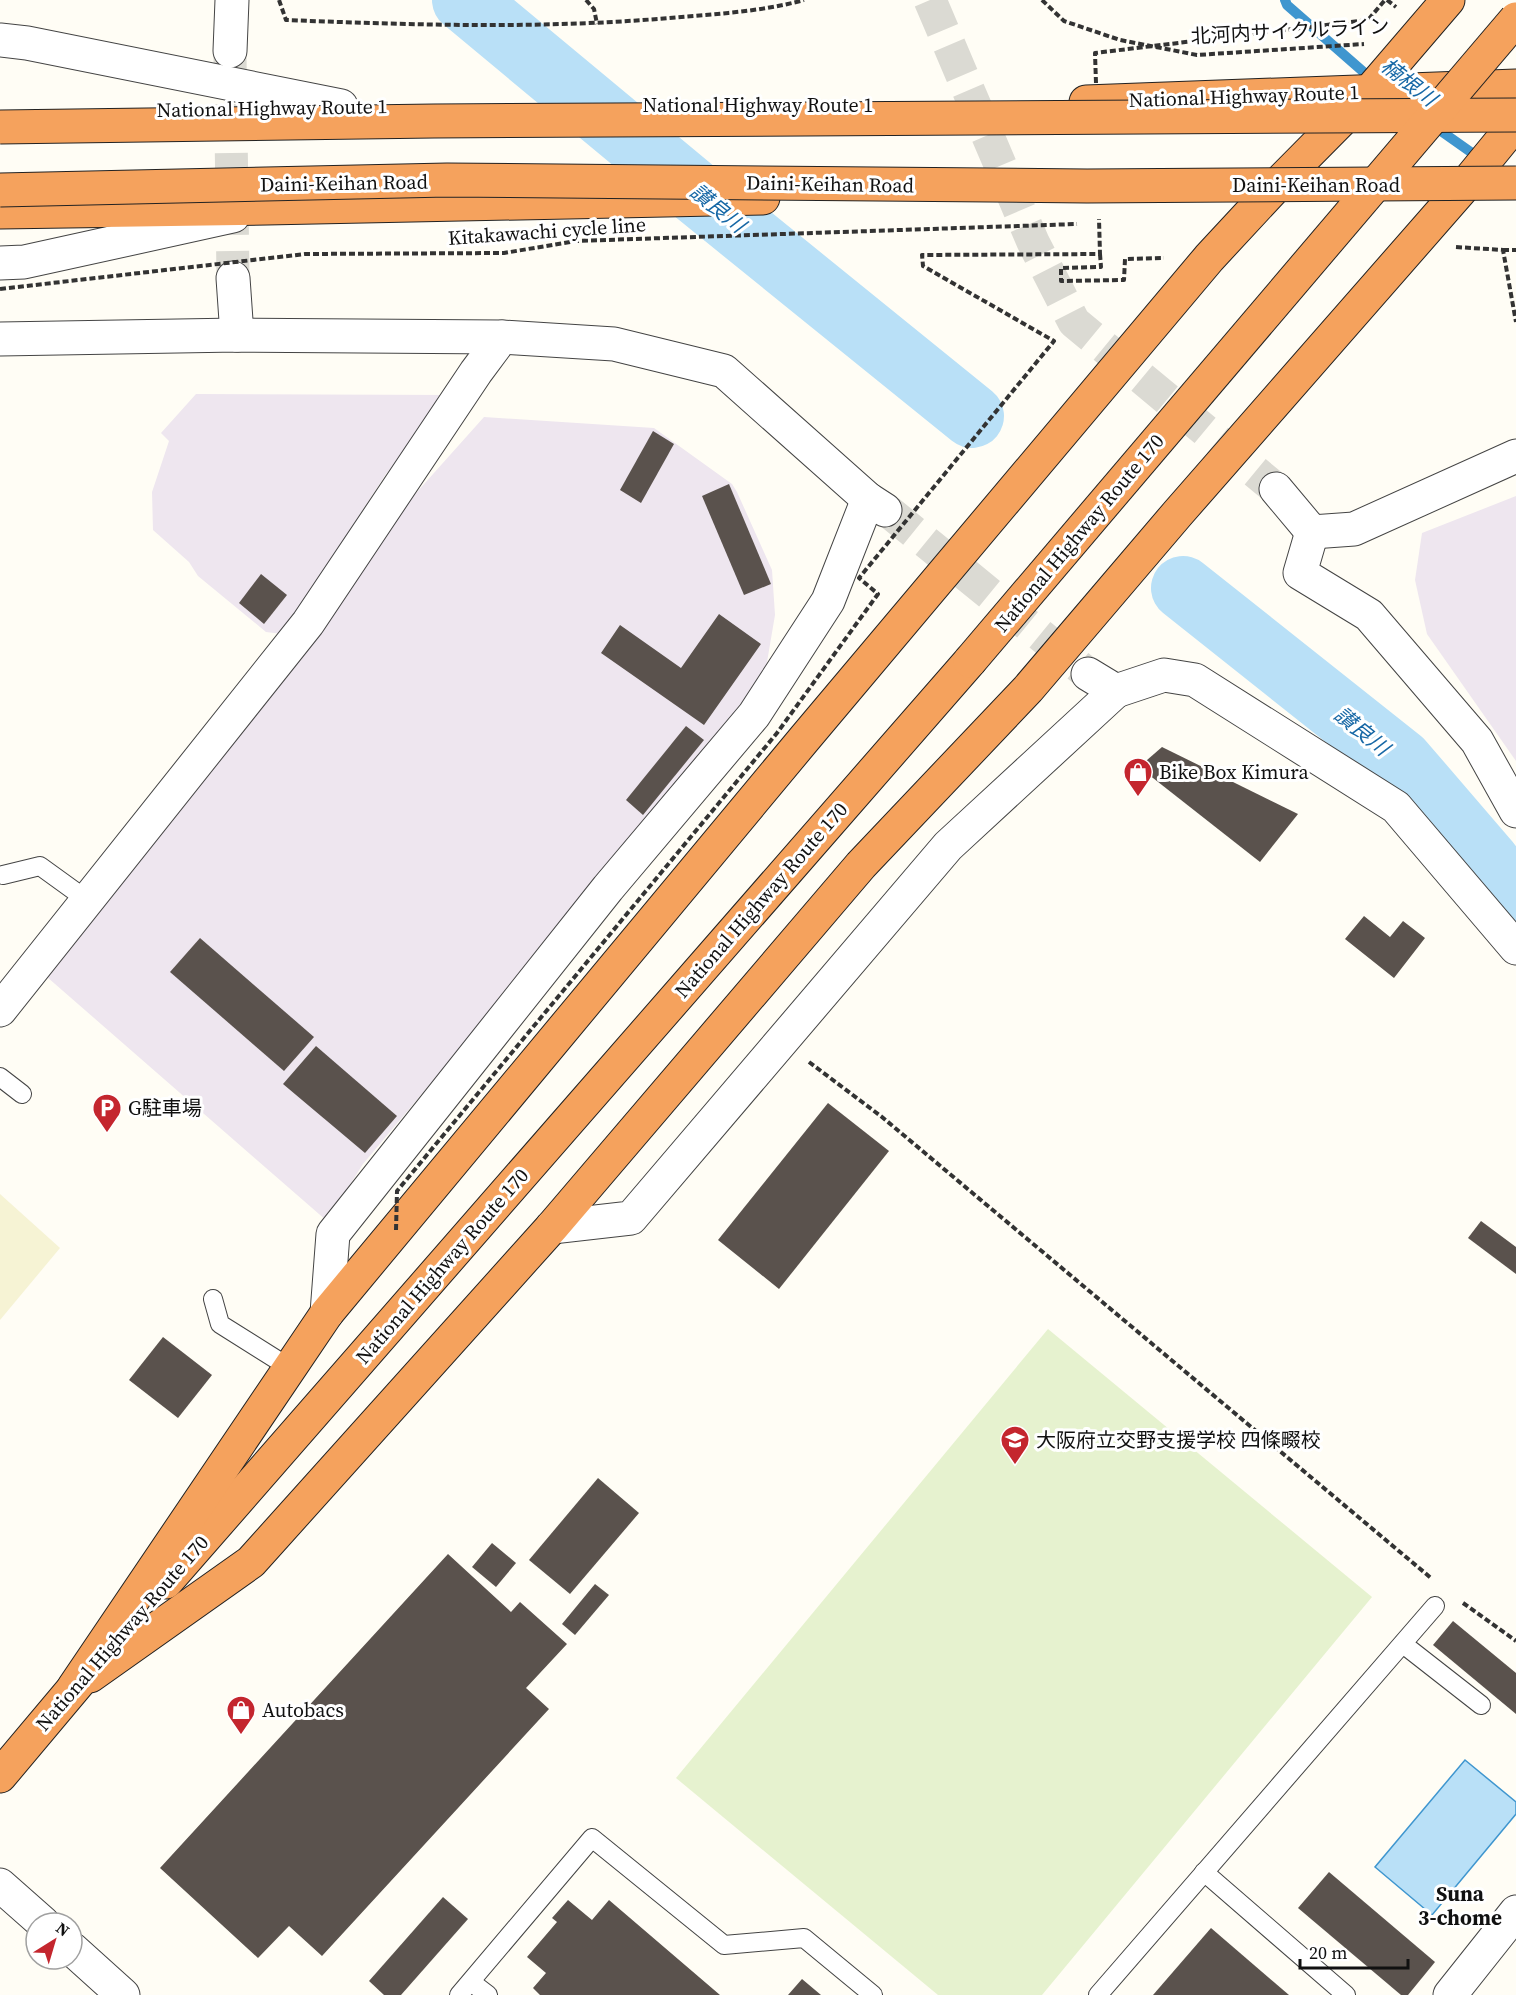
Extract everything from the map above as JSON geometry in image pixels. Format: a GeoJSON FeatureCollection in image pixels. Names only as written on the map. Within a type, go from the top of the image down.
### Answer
{"type":"FeatureCollection","features":[{"type":"Feature","properties":{"kind":"highway"},"geometry":{"type":"LineString","coordinates":[[74,1687],[327,1314],[797,747],[1209,258],[1370,91],[1448,0]]}},
{"type":"Feature","properties":{"kind":"highway","name":"National Highway Route 170"},"geometry":{"type":"LineString","coordinates":[[0,1776],[74,1687],[970,661],[1516,19]]}},
{"type":"Feature","properties":{"kind":"highway","name":"National Highway Route 1"},"geometry":{"type":"LineString","coordinates":[[0,112],[341,106],[1048,104],[1516,86]]}},
{"type":"Feature","properties":{"kind":"highway"},"geometry":{"type":"LineString","coordinates":[[0,127],[434,121],[1516,115]]}},
{"type":"Feature","properties":{"kind":"highway"},"geometry":{"type":"LineString","coordinates":[[74,1687],[251,1562],[552,1227],[861,865],[1028,689],[1178,513],[1466,184],[1516,123]]}},
{"type":"Feature","properties":{"kind":"highway","name":"Daini-Keihan Road"},"geometry":{"type":"LineString","coordinates":[[0,190],[447,180],[1087,186],[1516,184]]}},
{"type":"Feature","properties":{"kind":"highway"},"geometry":{"type":"LineString","coordinates":[[0,212],[1516,184]]}},
{"type":"Feature","properties":{"kind":"street"},"geometry":{"type":"LineString","coordinates":[[230,51],[232,0]]}},
{"type":"Feature","properties":{"kind":"street"},"geometry":{"type":"LineString","coordinates":[[0,40],[27,43],[341,106]]}},
{"type":"Feature","properties":{"kind":"street"},"geometry":{"type":"LineString","coordinates":[[0,263],[24,262],[267,208]]}},
{"type":"Feature","properties":{"kind":"street"},"geometry":{"type":"LineString","coordinates":[[233,278],[237,335]]}},
{"type":"Feature","properties":{"kind":"street"},"geometry":{"type":"LineString","coordinates":[[0,339],[237,335],[502,338],[614,344],[724,371],[878,505],[828,601],[754,715],[608,888],[333,1234],[327,1314]]}},
{"type":"Feature","properties":{"kind":"street"},"geometry":{"type":"LineString","coordinates":[[0,1010],[74,920],[87,900],[308,623],[476,372],[502,338]]}},
{"type":"Feature","properties":{"kind":"street"},"geometry":{"type":"LineString","coordinates":[[1312,532],[1354,529],[1516,456]]}},
{"type":"Feature","properties":{"kind":"street"},"geometry":{"type":"LineString","coordinates":[[1276,489],[1312,532]]}},
{"type":"Feature","properties":{"kind":"street"},"geometry":{"type":"LineString","coordinates":[[1312,532],[1300,573],[1369,615],[1477,741],[1516,811]]}},
{"type":"Feature","properties":{"kind":"street"},"geometry":{"type":"LineString","coordinates":[[1088,675],[1116,691]]}},
{"type":"Feature","properties":{"kind":"street"},"geometry":{"type":"LineString","coordinates":[[552,1227],[631,1218],[948,846],[1116,691],[1164,675],[1195,680],[1396,807],[1516,948]]}},
{"type":"Feature","properties":{"kind":"street"},"geometry":{"type":"LineString","coordinates":[[0,1885],[29,1911]]}},
{"type":"Feature","properties":{"kind":"street"},"geometry":{"type":"LineString","coordinates":[[1450,1995],[1516,1912]]}},
{"type":"Feature","properties":{"kind":"street"},"geometry":{"type":"LineString","coordinates":[[84,1960],[123,1995]]}},
{"type":"Feature","properties":{"kind":"lane"},"geometry":{"type":"LineString","coordinates":[[3,875],[40,866],[87,900]]}},
{"type":"Feature","properties":{"kind":"lane"},"geometry":{"type":"LineString","coordinates":[[0,1077],[22,1094]]}},
{"type":"Feature","properties":{"kind":"lane"},"geometry":{"type":"LineString","coordinates":[[213,1299],[220,1324],[290,1368]]}},
{"type":"Feature","properties":{"kind":"lane"},"geometry":{"type":"LineString","coordinates":[[1098,1995],[1435,1606]]}},
{"type":"Feature","properties":{"kind":"lane"},"geometry":{"type":"LineString","coordinates":[[1403,1644],[1482,1705]]}},
{"type":"Feature","properties":{"kind":"lane"},"geometry":{"type":"LineString","coordinates":[[488,1995],[465,1988],[592,1838],[724,1945],[804,1938],[873,1995]]}},
{"type":"Feature","properties":{"kind":"lane"},"geometry":{"type":"LineString","coordinates":[[1204,1872],[1346,1995]]}},
{"type":"Feature","properties":{"kind":"path"},"geometry":{"type":"LineString","coordinates":[[279,0],[286,20],[440,26],[597,24],[772,8],[804,0]]}},
{"type":"Feature","properties":{"kind":"path"},"geometry":{"type":"LineString","coordinates":[[586,0],[594,9],[597,24]]}},
{"type":"Feature","properties":{"kind":"path","name":"北河内サイクルライン"},"geometry":{"type":"LineString","coordinates":[[1042,0],[1064,21],[1120,40],[1197,55],[1374,44],[1416,38]]}},
{"type":"Feature","properties":{"kind":"path"},"geometry":{"type":"LineString","coordinates":[[1096,87],[1095,53],[1368,20],[1385,0]]}},
{"type":"Feature","properties":{"kind":"path"},"geometry":{"type":"LineString","coordinates":[[1098,212],[1101,267],[1061,268],[1061,281],[1108,279]]}},
{"type":"Feature","properties":{"kind":"path","name":"Kitakawachi cycle line"},"geometry":{"type":"LineString","coordinates":[[0,289],[305,254],[504,253],[576,242],[1087,224]]}},
{"type":"Feature","properties":{"kind":"path"},"geometry":{"type":"LineString","coordinates":[[1503,250],[1516,250]]}},
{"type":"Feature","properties":{"kind":"path"},"geometry":{"type":"LineString","coordinates":[[396,1230],[397,1191],[777,733],[878,594],[859,578],[1054,341],[923,266],[922,255],[1100,254]]}},
{"type":"Feature","properties":{"kind":"path"},"geometry":{"type":"LineString","coordinates":[[781,1041],[882,1116],[1437,1582]]}},
{"type":"Feature","properties":{"kind":"path"},"geometry":{"type":"LineString","coordinates":[[1455,1596],[1516,1641]]}},
{"type":"Feature","properties":{"kind":"shaded area"},"geometry":{"type":"Polygon","coordinates":[[[196,394],[451,395],[386,474],[344,539],[328,578],[282,634],[266,632],[198,576],[189,562],[153,530],[152,492],[169,441],[161,433],[196,394]]]}},
{"type":"Feature","properties":{"kind":"shaded area"},"geometry":{"type":"Polygon","coordinates":[[[484,417],[654,428],[732,484],[772,570],[775,615],[766,668],[746,708],[363,1164],[327,1221],[47,977],[346,589],[366,549],[484,417]]]}},
{"type":"Feature","properties":{"kind":"shaded area"},"geometry":{"type":"Polygon","coordinates":[[[1516,496],[1516,761],[1427,634],[1415,580],[1422,533],[1516,496]]]}},
{"type":"Feature","properties":{"kind":"shaded area"},"geometry":{"type":"Polygon","coordinates":[[[0,1194],[60,1248],[0,1320],[0,1194]]]}},
{"type":"Feature","properties":{"kind":"green space"},"geometry":{"type":"Polygon","coordinates":[[[1048,1329],[1372,1597],[1042,1995],[938,1995],[676,1778],[1048,1329]]]}},
{"type":"Feature","properties":{"kind":"water"},"geometry":{"type":"Polygon","coordinates":[[[1465,1760],[1516,1802],[1516,1814],[1432,1915],[1375,1867],[1465,1760]]]}},
{"type":"Feature","properties":{"kind":"building"},"geometry":{"type":"Polygon","coordinates":[[[653,431],[674,444],[641,503],[620,490],[653,431]]]}},
{"type":"Feature","properties":{"kind":"building"},"geometry":{"type":"Polygon","coordinates":[[[729,484],[771,584],[744,595],[702,496],[729,484]]]}},
{"type":"Feature","properties":{"kind":"building"},"geometry":{"type":"Polygon","coordinates":[[[261,574],[287,595],[264,624],[239,603],[261,574]]]}},
{"type":"Feature","properties":{"kind":"building"},"geometry":{"type":"Polygon","coordinates":[[[719,614],[761,644],[704,725],[601,653],[620,625],[681,668],[719,614]]]}},
{"type":"Feature","properties":{"kind":"building"},"geometry":{"type":"Polygon","coordinates":[[[686,726],[704,740],[643,815],[626,800],[686,726]]]}},
{"type":"Feature","properties":{"kind":"building"},"geometry":{"type":"Polygon","coordinates":[[[1162,747],[1298,814],[1260,862],[1139,767],[1162,747]]]}},
{"type":"Feature","properties":{"kind":"building"},"geometry":{"type":"Polygon","coordinates":[[[1364,916],[1390,937],[1403,921],[1425,938],[1394,978],[1345,939],[1364,916]]]}},
{"type":"Feature","properties":{"kind":"building"},"geometry":{"type":"Polygon","coordinates":[[[200,938],[314,1037],[284,1071],[170,972],[200,938]]]}},
{"type":"Feature","properties":{"kind":"building"},"geometry":{"type":"Polygon","coordinates":[[[316,1046],[397,1116],[365,1153],[283,1084],[316,1046]]]}},
{"type":"Feature","properties":{"kind":"building"},"geometry":{"type":"Polygon","coordinates":[[[828,1103],[889,1151],[779,1289],[718,1240],[828,1103]]]}},
{"type":"Feature","properties":{"kind":"building"},"geometry":{"type":"Polygon","coordinates":[[[1481,1221],[1516,1247],[1516,1274],[1468,1238],[1481,1221]]]}},
{"type":"Feature","properties":{"kind":"building"},"geometry":{"type":"Polygon","coordinates":[[[163,1337],[212,1375],[178,1418],[129,1380],[163,1337]]]}},
{"type":"Feature","properties":{"kind":"building"},"geometry":{"type":"Polygon","coordinates":[[[598,1478],[639,1513],[570,1594],[529,1560],[598,1478]]]}},
{"type":"Feature","properties":{"kind":"building"},"geometry":{"type":"Polygon","coordinates":[[[492,1543],[516,1563],[496,1587],[472,1567],[492,1543]]]}},
{"type":"Feature","properties":{"kind":"building"},"geometry":{"type":"Polygon","coordinates":[[[448,1554],[511,1612],[520,1602],[567,1644],[526,1688],[549,1709],[322,1956],[289,1926],[258,1958],[160,1868],[448,1554]]]}},
{"type":"Feature","properties":{"kind":"building"},"geometry":{"type":"Polygon","coordinates":[[[595,1584],[609,1595],[575,1635],[562,1624],[595,1584]]]}},
{"type":"Feature","properties":{"kind":"building"},"geometry":{"type":"Polygon","coordinates":[[[1453,1621],[1516,1673],[1516,1714],[1433,1645],[1453,1621]]]}},
{"type":"Feature","properties":{"kind":"building"},"geometry":{"type":"Polygon","coordinates":[[[1329,1872],[1435,1962],[1408,1995],[1401,1995],[1298,1908],[1329,1872]]]}},
{"type":"Feature","properties":{"kind":"building"},"geometry":{"type":"Polygon","coordinates":[[[443,1897],[468,1919],[401,1995],[384,1995],[369,1981],[443,1897]]]}},
{"type":"Feature","properties":{"kind":"building"},"geometry":{"type":"Polygon","coordinates":[[[568,1900],[592,1920],[609,1900],[720,1995],[540,1995],[533,1988],[546,1973],[527,1957],[557,1922],[552,1918],[568,1900]]]}},
{"type":"Feature","properties":{"kind":"building"},"geometry":{"type":"Polygon","coordinates":[[[1211,1928],[1289,1995],[1153,1995],[1211,1928]]]}},
{"type":"Feature","properties":{"kind":"building"},"geometry":{"type":"Polygon","coordinates":[[[802,1979],[821,1995],[788,1995],[802,1979]]]}},
{"type":"Feature","properties":{"kind":"waterway","name":"讃良川"},"geometry":{"type":"LineString","coordinates":[[464,0],[694,191],[972,416]]}},
{"type":"Feature","properties":{"kind":"waterway","name":"楠根川"},"geometry":{"type":"LineString","coordinates":[[1285,0],[1287,5],[1375,82]]}},
{"type":"Feature","properties":{"kind":"waterway","name":"楠根川"},"geometry":{"type":"LineString","coordinates":[[1431,124],[1482,160]]}},
{"type":"Feature","properties":{"kind":"waterway","name":"讃良川"},"geometry":{"type":"LineString","coordinates":[[1183,588],[1401,761],[1516,898]]}},
{"type":"Feature","properties":{"kind":"tunnel"},"geometry":{"type":"LineString","coordinates":[[930,0],[1033,242],[1074,322],[1276,489]]}},
{"type":"Feature","properties":{"kind":"tunnel"},"geometry":{"type":"LineString","coordinates":[[230,55],[233,278]]}},
{"type":"Feature","properties":{"kind":"tunnel"},"geometry":{"type":"LineString","coordinates":[[888,511],[1088,674]]}},
{"type":"Feature","properties":{"kind":"place","name":"Bike Box Kimura"},"geometry":{"type":"Point","coordinates":[1138,798]}},
{"type":"Feature","properties":{"kind":"place","name":"G駐車場"},"geometry":{"type":"Point","coordinates":[107,1134]}},
{"type":"Feature","properties":{"kind":"place","name":"大阪府立交野支援学校 四條畷校"},"geometry":{"type":"Point","coordinates":[1015,1466]}},
{"type":"Feature","properties":{"kind":"place","name":"Autobacs"},"geometry":{"type":"Point","coordinates":[241,1736]}},
{"type":"Feature","properties":{"kind":"district","name":"Suna 3-chome"},"geometry":{"type":"Point","coordinates":[1460,1905]}}]}
